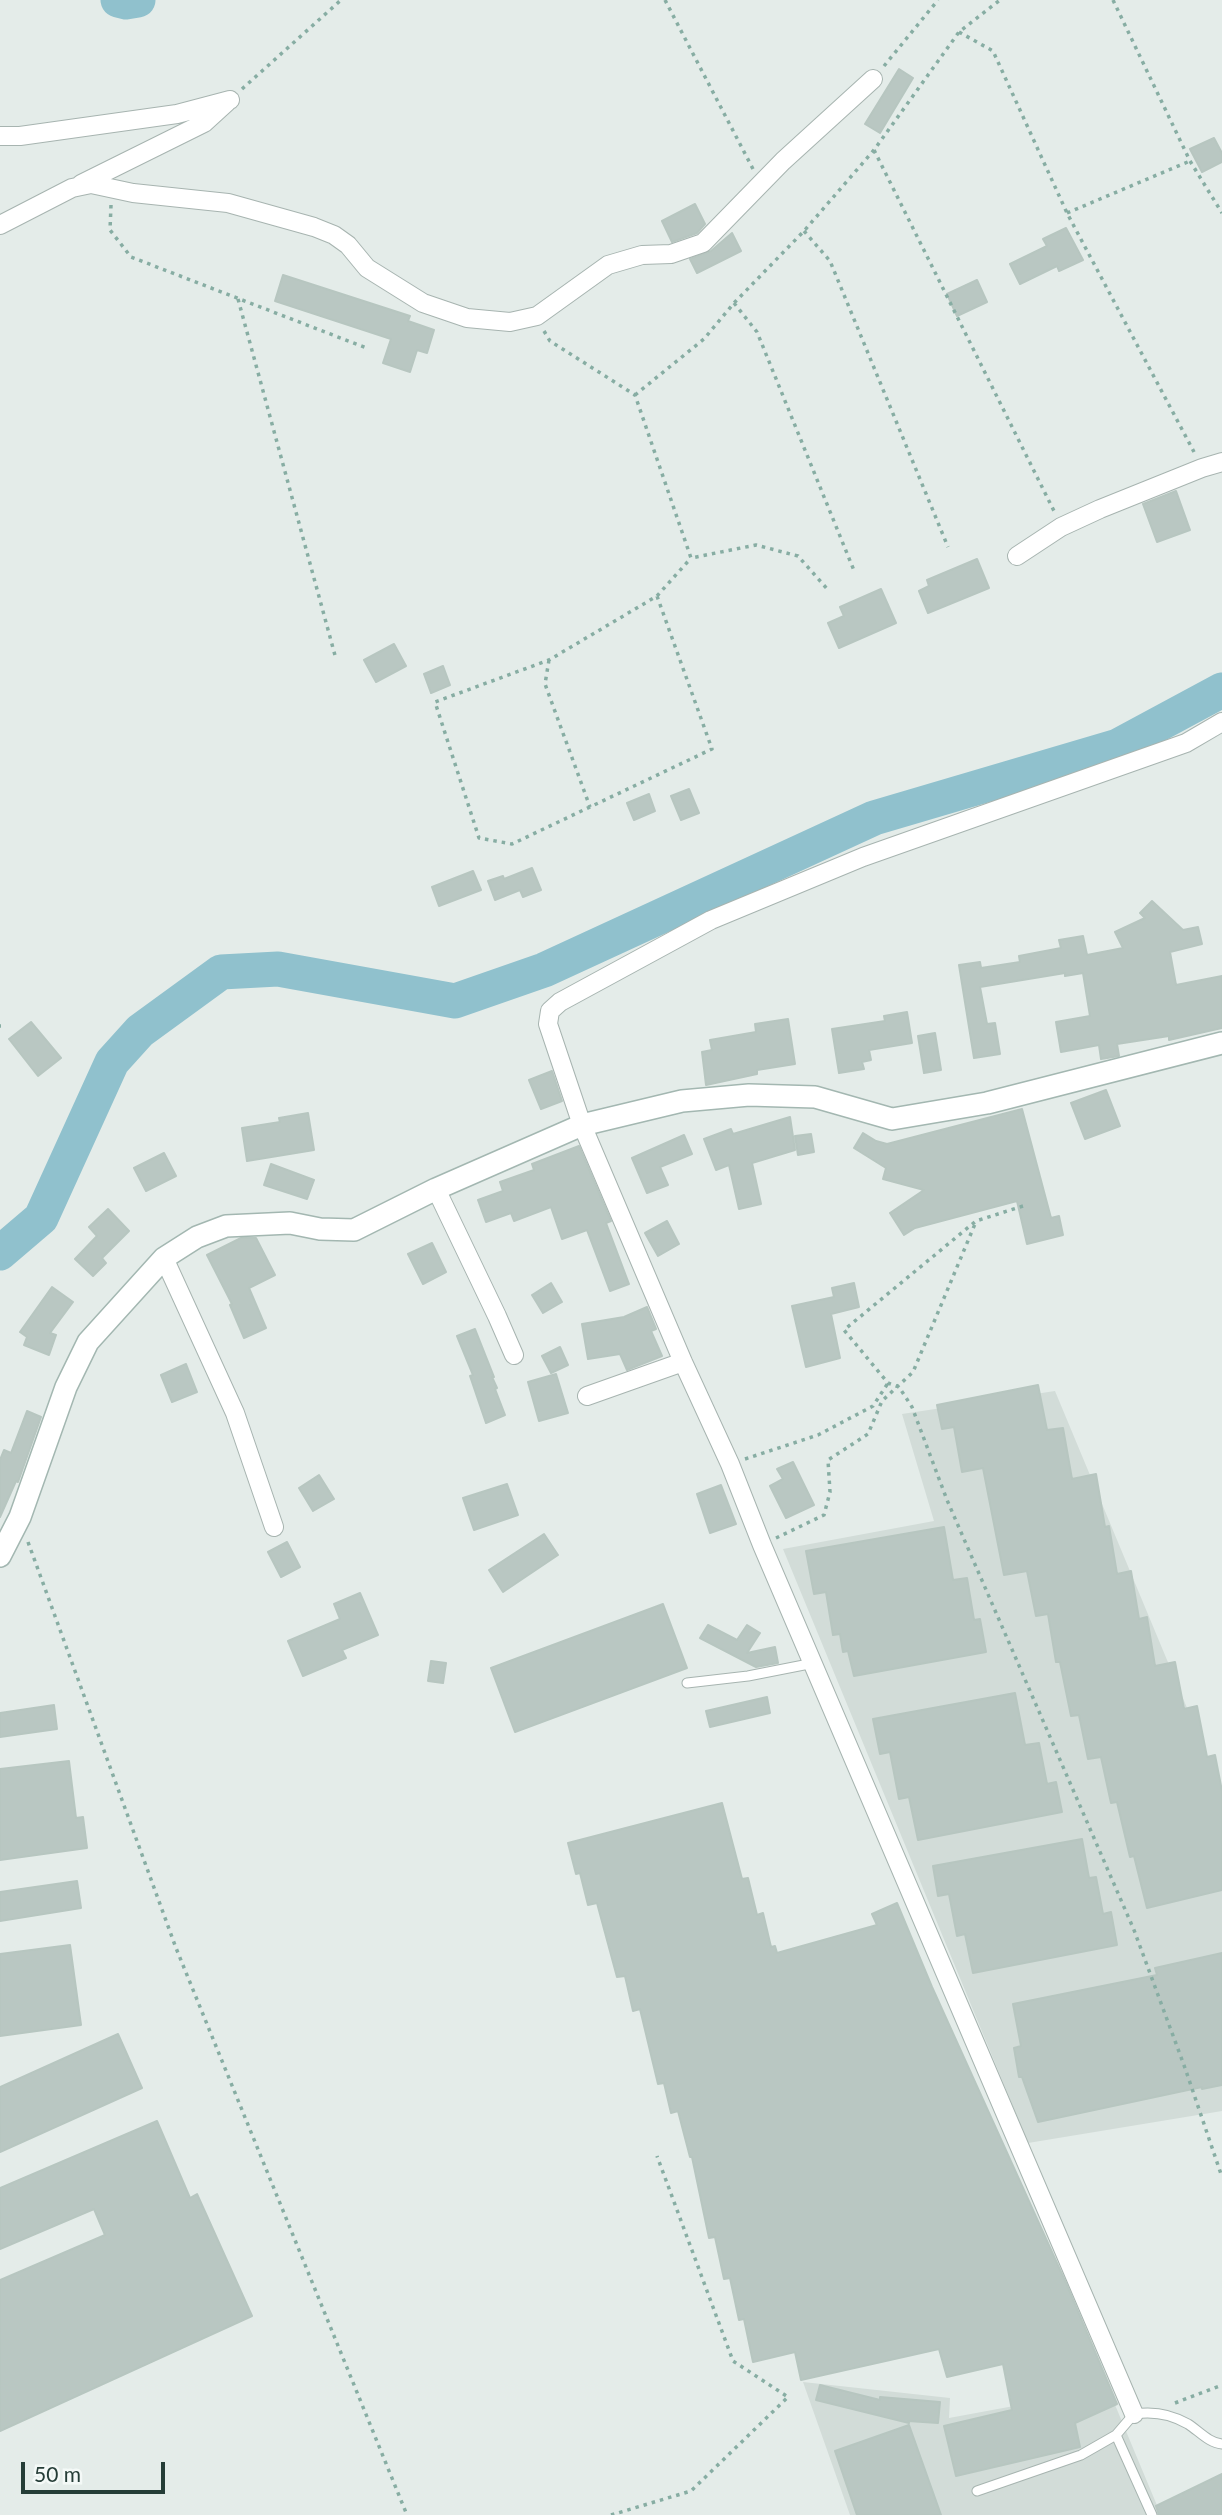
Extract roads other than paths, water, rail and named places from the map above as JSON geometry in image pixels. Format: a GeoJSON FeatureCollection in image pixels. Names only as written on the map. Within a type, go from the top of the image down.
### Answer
{"type":"FeatureCollection","features":[{"type":"Feature","properties":{"kind":"street"},"geometry":{"type":"LineString","coordinates":[[72,188],[91,184],[133,193],[228,203],[314,227],[341,240],[367,268],[423,303],[467,318],[510,322],[537,316],[608,265],[642,255],[671,254],[703,243],[761,183],[873,79]]}},
{"type":"Feature","properties":{"kind":"street"},"geometry":{"type":"LineString","coordinates":[[0,136],[20,136],[177,114],[230,100],[204,123],[0,225]]}},
{"type":"Feature","properties":{"kind":"street"},"geometry":{"type":"LineString","coordinates":[[1017,556],[1062,527],[1222,462]]}},
{"type":"Feature","properties":{"kind":"street"},"geometry":{"type":"LineString","coordinates":[[1134,2414],[762,1545],[730,1464],[682,1362],[582,1125],[548,1024],[550,1011],[560,1002],[711,920],[863,857],[1186,743],[1222,722]]}},
{"type":"Feature","properties":{"kind":"street"},"geometry":{"type":"LineString","coordinates":[[0,1556],[20,1517],[66,1387],[88,1342],[164,1258],[197,1237],[226,1226],[290,1223],[320,1229],[354,1230],[436,1189],[582,1125],[682,1101],[749,1095],[815,1097],[892,1119],[987,1103],[1222,1043]]}},
{"type":"Feature","properties":{"kind":"street"},"geometry":{"type":"LineString","coordinates":[[436,1189],[514,1355]]}},
{"type":"Feature","properties":{"kind":"street"},"geometry":{"type":"LineString","coordinates":[[164,1258],[235,1413],[274,1527]]}},
{"type":"Feature","properties":{"kind":"street"},"geometry":{"type":"LineString","coordinates":[[587,1396],[682,1362]]}},
{"type":"Feature","properties":{"kind":"lane"},"geometry":{"type":"LineString","coordinates":[[687,1683],[748,1676],[814,1663]]}},
{"type":"Feature","properties":{"kind":"lane"},"geometry":{"type":"LineString","coordinates":[[977,2491],[1082,2455],[1116,2435],[1134,2414],[1154,2411],[1185,2422],[1215,2444],[1222,2444]]}},
{"type":"Feature","properties":{"kind":"lane"},"geometry":{"type":"LineString","coordinates":[[1116,2435],[1152,2515]]}},
{"type":"Feature","properties":{"kind":"waterway"},"geometry":{"type":"LineString","coordinates":[[118,0],[138,0]]}},
{"type":"Feature","properties":{"kind":"waterway"},"geometry":{"type":"LineString","coordinates":[[0,1253],[41,1218],[112,1062],[140,1031],[221,972],[278,969],[455,1001],[544,970],[874,818],[1118,746],[1222,690]]}}]}
